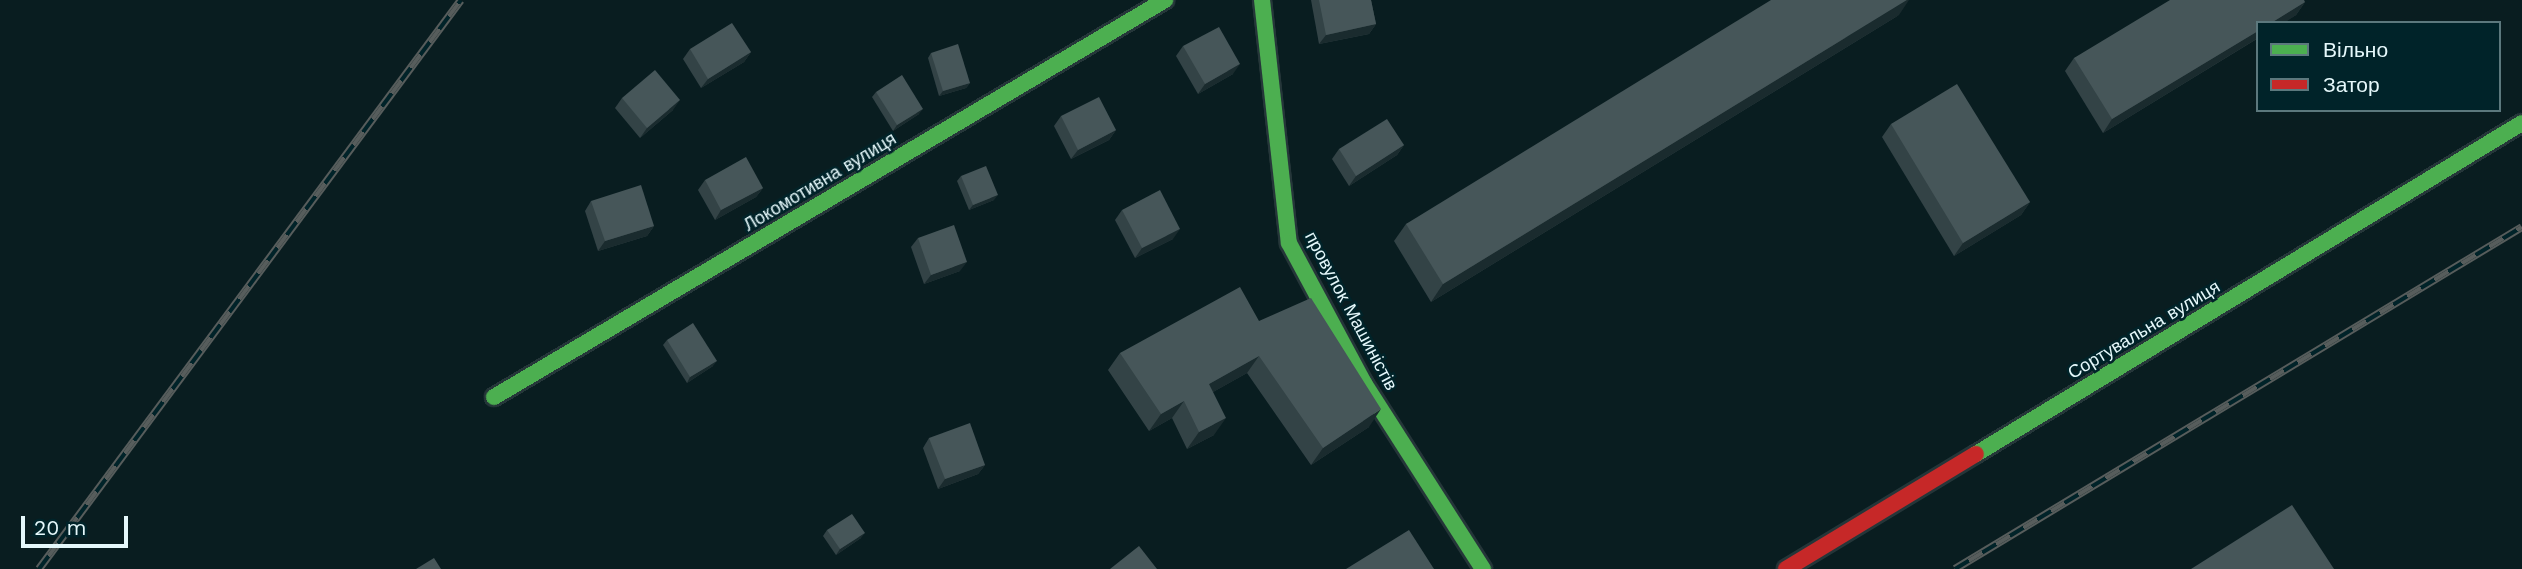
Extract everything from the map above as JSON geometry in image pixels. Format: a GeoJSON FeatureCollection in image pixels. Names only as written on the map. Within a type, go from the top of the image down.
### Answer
{"type":"FeatureCollection","features":[{"type":"Feature","properties":{"kind":"street","name":"Локомотивна вулиця"},"geometry":{"type":"LineString","coordinates":[[494,397],[1165,0]]}},
{"type":"Feature","properties":{"kind":"street","name":"провулок Машиністів"},"geometry":{"type":"LineString","coordinates":[[1262,0],[1290,243],[1364,383],[1483,569]]}},
{"type":"Feature","properties":{"kind":"street","name":"Сортувальна вулиця"},"geometry":{"type":"LineString","coordinates":[[1786,569],[2522,123]]}},
{"type":"Feature","properties":{"kind":"building"},"geometry":{"type":"Polygon","coordinates":[[[1319,0],[1371,0],[1376,24],[1326,35],[1319,0]]]}},
{"type":"Feature","properties":{"kind":"building"},"geometry":{"type":"Polygon","coordinates":[[[1771,0],[1907,0],[1443,284],[1406,224],[1771,0]]]}},
{"type":"Feature","properties":{"kind":"building"},"geometry":{"type":"Polygon","coordinates":[[[2170,0],[2305,2],[2274,21],[2256,21],[2256,32],[2112,119],[2074,58],[2170,0]]]}},
{"type":"Feature","properties":{"kind":"building"},"geometry":{"type":"Polygon","coordinates":[[[732,23],[751,52],[708,79],[690,49],[732,23]]]}},
{"type":"Feature","properties":{"kind":"building"},"geometry":{"type":"Polygon","coordinates":[[[1219,27],[1240,64],[1205,84],[1183,46],[1219,27]]]}},
{"type":"Feature","properties":{"kind":"building"},"geometry":{"type":"Polygon","coordinates":[[[958,44],[970,83],[943,91],[931,53],[958,44]]]}},
{"type":"Feature","properties":{"kind":"building"},"geometry":{"type":"Polygon","coordinates":[[[655,70],[680,100],[647,128],[622,98],[655,70]]]}},
{"type":"Feature","properties":{"kind":"building"},"geometry":{"type":"Polygon","coordinates":[[[902,75],[923,109],[897,125],[876,92],[902,75]]]}},
{"type":"Feature","properties":{"kind":"building"},"geometry":{"type":"Polygon","coordinates":[[[1957,84],[2030,202],[1963,243],[1891,124],[1957,84]]]}},
{"type":"Feature","properties":{"kind":"building"},"geometry":{"type":"Polygon","coordinates":[[[1099,97],[1116,130],[1078,150],[1061,116],[1099,97]]]}},
{"type":"Feature","properties":{"kind":"building"},"geometry":{"type":"Polygon","coordinates":[[[1387,119],[1404,145],[1356,176],[1339,149],[1387,119]]]}},
{"type":"Feature","properties":{"kind":"building"},"geometry":{"type":"Polygon","coordinates":[[[746,157],[763,188],[721,210],[705,180],[746,157]]]}},
{"type":"Feature","properties":{"kind":"building"},"geometry":{"type":"Polygon","coordinates":[[[986,166],[998,195],[973,205],[961,176],[986,166]]]}},
{"type":"Feature","properties":{"kind":"building"},"geometry":{"type":"Polygon","coordinates":[[[641,185],[654,226],[605,241],[591,201],[641,185]]]}},
{"type":"Feature","properties":{"kind":"building"},"geometry":{"type":"Polygon","coordinates":[[[1160,190],[1180,229],[1142,248],[1122,210],[1160,190]]]}},
{"type":"Feature","properties":{"kind":"building"},"geometry":{"type":"Polygon","coordinates":[[[954,225],[967,262],[931,275],[918,238],[954,225]]]}},
{"type":"Feature","properties":{"kind":"building"},"geometry":{"type":"Polygon","coordinates":[[[1240,287],[1259,321],[1311,298],[1381,409],[1323,448],[1259,356],[1209,384],[1226,418],[1199,432],[1184,401],[1161,414],[1120,353],[1240,287]]]}},
{"type":"Feature","properties":{"kind":"building"},"geometry":{"type":"Polygon","coordinates":[[[693,323],[717,361],[690,377],[667,340],[693,323]]]}},
{"type":"Feature","properties":{"kind":"building"},"geometry":{"type":"Polygon","coordinates":[[[970,423],[985,465],[945,479],[929,438],[970,423]]]}},
{"type":"Feature","properties":{"kind":"building"},"geometry":{"type":"Polygon","coordinates":[[[2292,505],[2334,569],[2191,569],[2292,505]]]}},
{"type":"Feature","properties":{"kind":"building"},"geometry":{"type":"Polygon","coordinates":[[[852,514],[865,533],[840,549],[827,530],[852,514]]]}},
{"type":"Feature","properties":{"kind":"building"},"geometry":{"type":"Polygon","coordinates":[[[1409,530],[1434,569],[1346,569],[1409,530]]]}},
{"type":"Feature","properties":{"kind":"building"},"geometry":{"type":"Polygon","coordinates":[[[1139,546],[1157,569],[1110,569],[1139,546]]]}},
{"type":"Feature","properties":{"kind":"building"},"geometry":{"type":"Polygon","coordinates":[[[434,558],[441,569],[416,569],[434,558]]]}},
{"type":"Feature","properties":{"kind":"railway"},"geometry":{"type":"LineString","coordinates":[[39,569],[461,0]]}},
{"type":"Feature","properties":{"kind":"railway"},"geometry":{"type":"LineString","coordinates":[[1955,569],[2522,227]]}},
{"type":"Feature","properties":{"kind":"traffic: fast"},"geometry":{"type":"LineString","coordinates":[[494,397],[1165,0]]}},
{"type":"Feature","properties":{"kind":"traffic: fast"},"geometry":{"type":"LineString","coordinates":[[1262,0],[1289,243],[1364,383],[1483,569]]}},
{"type":"Feature","properties":{"kind":"traffic: fast"},"geometry":{"type":"LineString","coordinates":[[1976,454],[2522,123]]}},
{"type":"Feature","properties":{"kind":"traffic: jam"},"geometry":{"type":"LineString","coordinates":[[1786,569],[1976,454]]}}]}
